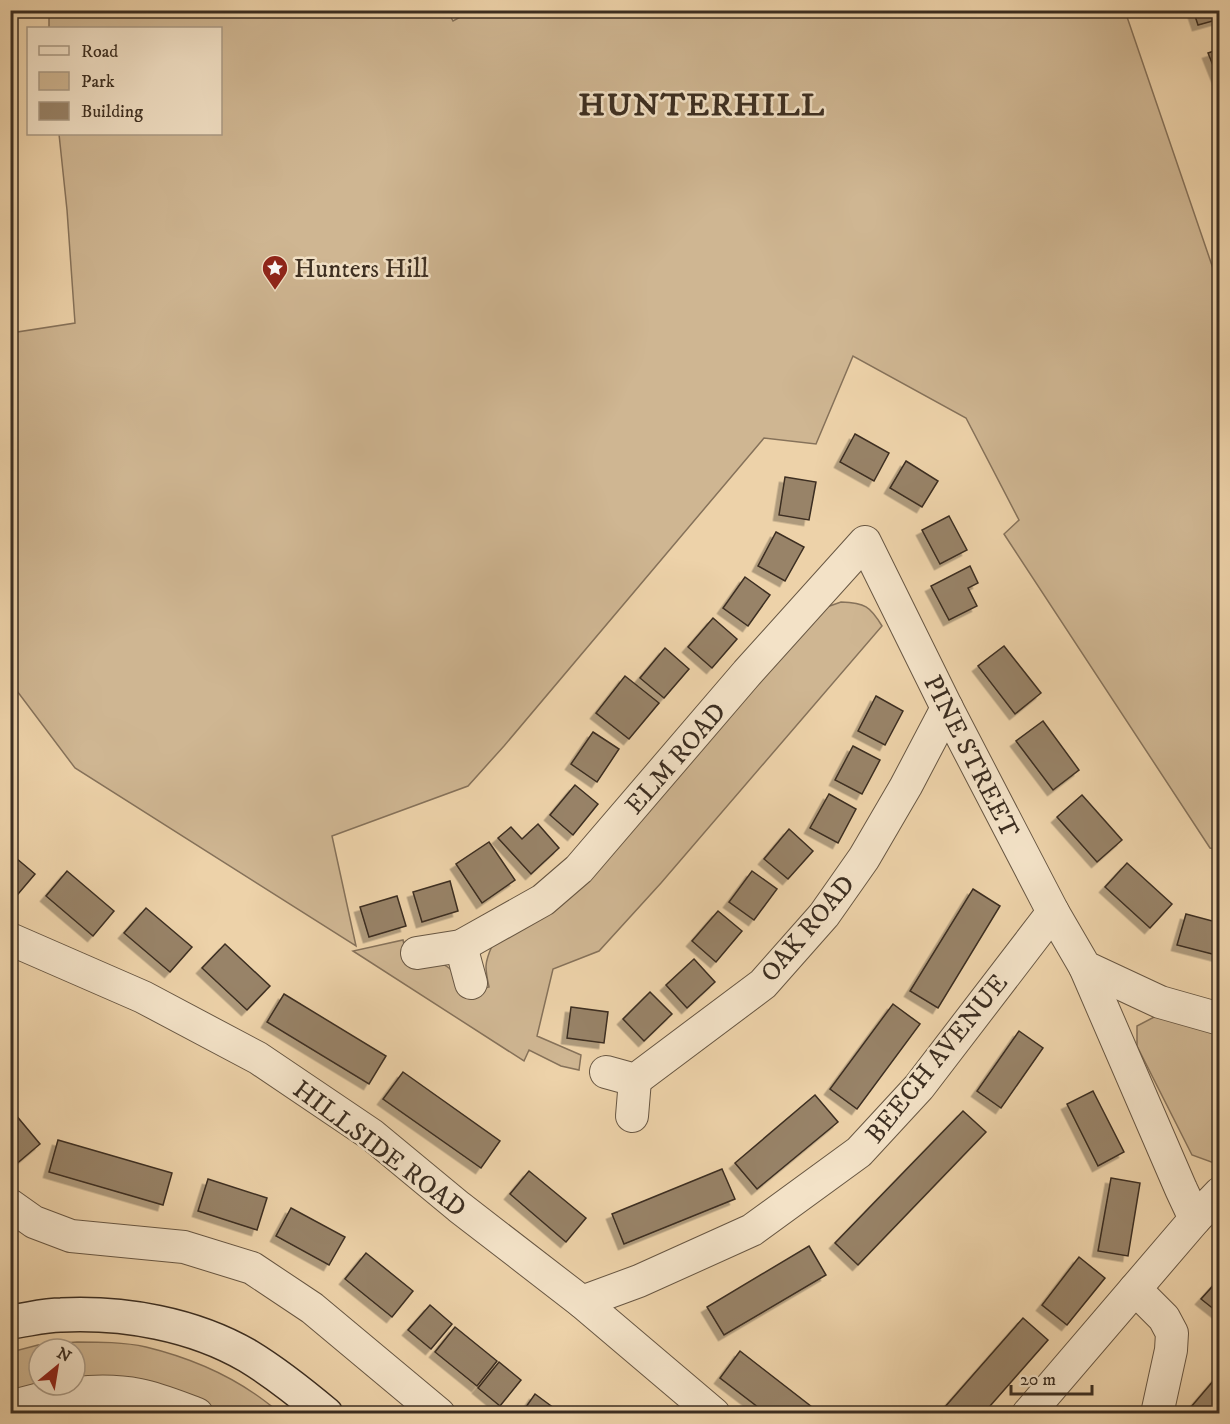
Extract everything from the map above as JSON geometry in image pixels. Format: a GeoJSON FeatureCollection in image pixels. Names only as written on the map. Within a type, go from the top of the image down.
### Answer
{"type":"FeatureCollection","features":[{"type":"Feature","properties":{"kind":"street","name":"PINE STREET"},"geometry":{"type":"LineString","coordinates":[[865,542],[947,708],[1053,912],[1085,967],[1196,1219]]}},
{"type":"Feature","properties":{"kind":"street","name":"ELM ROAD"},"geometry":{"type":"LineString","coordinates":[[417,953],[460,946],[543,900],[579,869],[747,673],[865,542]]}},
{"type":"Feature","properties":{"kind":"street","name":"OAK ROAD"},"geometry":{"type":"LineString","coordinates":[[632,1116],[621,1076],[763,984],[824,915],[864,858],[906,786],[947,708]]}},
{"type":"Feature","properties":{"kind":"street","name":"BEECH AVENUE"},"geometry":{"type":"LineString","coordinates":[[582,1302],[639,1281],[753,1230],[860,1152],[919,1087],[1053,912]]}},
{"type":"Feature","properties":{"kind":"street","name":"HILLSIDE ROAD"},"geometry":{"type":"LineString","coordinates":[[10,939],[143,998],[258,1058],[372,1135],[459,1207],[582,1302],[714,1413]]}},
{"type":"Feature","properties":{"kind":"street"},"geometry":{"type":"LineString","coordinates":[[460,946],[471,983]]}},
{"type":"Feature","properties":{"kind":"street"},"geometry":{"type":"LineString","coordinates":[[1085,967],[1160,1002],[1220,1019]]}},
{"type":"Feature","properties":{"kind":"street"},"geometry":{"type":"LineString","coordinates":[[1028,1413],[1220,1193]]}},
{"type":"Feature","properties":{"kind":"street"},"geometry":{"type":"LineString","coordinates":[[10,1205],[34,1222],[71,1236],[184,1247],[252,1268],[312,1308],[439,1413]]}},
{"type":"Feature","properties":{"kind":"street"},"geometry":{"type":"LineString","coordinates":[[1135,1289],[1164,1318],[1172,1334],[1171,1350],[1157,1413]]}},
{"type":"Feature","properties":{"kind":"street"},"geometry":{"type":"LineString","coordinates":[[10,1322],[58,1315],[127,1317],[172,1327],[210,1338],[246,1356],[274,1373],[326,1413]]}},
{"type":"Feature","properties":{"kind":"street"},"geometry":{"type":"LineString","coordinates":[[10,1408],[65,1394],[105,1392],[138,1395],[197,1413]]}},
{"type":"Feature","properties":{"kind":"green space"},"geometry":{"type":"Polygon","coordinates":[[[447,10],[453,21],[473,10],[1125,11],[1219,286],[1219,850],[1210,848],[1004,534],[1019,520],[966,418],[853,356],[816,444],[764,438],[468,786],[332,836],[356,946],[75,768],[11,683],[11,333],[75,323],[59,135],[222,135],[222,27],[49,27],[49,11],[447,10]]]}},
{"type":"Feature","properties":{"kind":"green space"},"geometry":{"type":"Polygon","coordinates":[[[841,602],[856,603],[866,607],[882,626],[661,883],[599,951],[553,969],[537,1036],[581,1055],[579,1070],[561,1066],[529,1050],[524,1061],[353,951],[403,940],[409,966],[430,963],[444,965],[455,974],[465,993],[489,987],[486,966],[492,946],[588,881],[824,608],[841,602]]]}},
{"type":"Feature","properties":{"kind":"green space"},"geometry":{"type":"Polygon","coordinates":[[[1158,1015],[1219,1033],[1219,1160],[1214,1163],[1192,1155],[1137,1046],[1137,1026],[1158,1015]]]}},
{"type":"Feature","properties":{"kind":"green space"},"geometry":{"type":"Polygon","coordinates":[[[87,1342],[129,1344],[174,1355],[230,1379],[281,1413],[225,1413],[204,1403],[87,1382],[87,1342]]]}},
{"type":"Feature","properties":{"kind":"green space"},"geometry":{"type":"Polygon","coordinates":[[[27,1348],[27,1388],[11,1393],[11,1352],[27,1348]]]}},
{"type":"Feature","properties":{"kind":"building"},"geometry":{"type":"Polygon","coordinates":[[[1193,10],[1220,10],[1220,19],[1198,25],[1193,10]]]}},
{"type":"Feature","properties":{"kind":"building"},"geometry":{"type":"Polygon","coordinates":[[[1220,49],[1220,83],[1208,53],[1220,49]]]}},
{"type":"Feature","properties":{"kind":"building"},"geometry":{"type":"Polygon","coordinates":[[[855,434],[889,453],[874,481],[840,462],[855,434]]]}},
{"type":"Feature","properties":{"kind":"building"},"geometry":{"type":"Polygon","coordinates":[[[906,461],[938,481],[922,507],[890,488],[906,461]]]}},
{"type":"Feature","properties":{"kind":"building"},"geometry":{"type":"Polygon","coordinates":[[[785,477],[816,482],[809,520],[779,515],[785,477]]]}},
{"type":"Feature","properties":{"kind":"building"},"geometry":{"type":"Polygon","coordinates":[[[949,516],[967,550],[940,564],[922,530],[949,516]]]}},
{"type":"Feature","properties":{"kind":"building"},"geometry":{"type":"Polygon","coordinates":[[[776,532],[804,547],[785,581],[758,566],[776,532]]]}},
{"type":"Feature","properties":{"kind":"building"},"geometry":{"type":"Polygon","coordinates":[[[970,566],[978,583],[968,588],[977,606],[949,620],[931,586],[970,566]]]}},
{"type":"Feature","properties":{"kind":"building"},"geometry":{"type":"Polygon","coordinates":[[[745,577],[770,595],[748,626],[723,608],[745,577]]]}},
{"type":"Feature","properties":{"kind":"building"},"geometry":{"type":"Polygon","coordinates":[[[713,618],[737,639],[712,668],[688,647],[713,618]]]}},
{"type":"Feature","properties":{"kind":"building"},"geometry":{"type":"Polygon","coordinates":[[[1004,646],[1041,693],[1015,714],[978,666],[1004,646]]]}},
{"type":"Feature","properties":{"kind":"building"},"geometry":{"type":"Polygon","coordinates":[[[665,648],[689,669],[664,698],[640,678],[665,648]]]}},
{"type":"Feature","properties":{"kind":"building"},"geometry":{"type":"Polygon","coordinates":[[[625,676],[659,703],[629,739],[596,713],[625,676]]]}},
{"type":"Feature","properties":{"kind":"building"},"geometry":{"type":"Polygon","coordinates":[[[876,696],[903,711],[885,745],[858,731],[876,696]]]}},
{"type":"Feature","properties":{"kind":"building"},"geometry":{"type":"Polygon","coordinates":[[[1043,721],[1079,770],[1053,790],[1016,741],[1043,721]]]}},
{"type":"Feature","properties":{"kind":"building"},"geometry":{"type":"Polygon","coordinates":[[[593,732],[619,749],[597,782],[571,764],[593,732]]]}},
{"type":"Feature","properties":{"kind":"building"},"geometry":{"type":"Polygon","coordinates":[[[853,746],[880,760],[862,794],[835,780],[853,746]]]}},
{"type":"Feature","properties":{"kind":"building"},"geometry":{"type":"Polygon","coordinates":[[[575,785],[598,804],[573,835],[550,815],[575,785]]]}},
{"type":"Feature","properties":{"kind":"building"},"geometry":{"type":"Polygon","coordinates":[[[829,794],[856,809],[838,843],[810,828],[829,794]]]}},
{"type":"Feature","properties":{"kind":"building"},"geometry":{"type":"Polygon","coordinates":[[[1082,795],[1122,840],[1097,862],[1057,817],[1082,795]]]}},
{"type":"Feature","properties":{"kind":"building"},"geometry":{"type":"Polygon","coordinates":[[[538,824],[559,848],[531,874],[498,838],[511,827],[522,839],[538,824]]]}},
{"type":"Feature","properties":{"kind":"building"},"geometry":{"type":"Polygon","coordinates":[[[789,829],[813,851],[788,879],[764,859],[789,829]]]}},
{"type":"Feature","properties":{"kind":"building"},"geometry":{"type":"Polygon","coordinates":[[[489,842],[515,880],[482,903],[456,864],[489,842]]]}},
{"type":"Feature","properties":{"kind":"building"},"geometry":{"type":"Polygon","coordinates":[[[10,853],[35,874],[13,900],[10,897],[10,853]]]}},
{"type":"Feature","properties":{"kind":"building"},"geometry":{"type":"Polygon","coordinates":[[[1127,863],[1172,904],[1150,928],[1105,887],[1127,863]]]}},
{"type":"Feature","properties":{"kind":"building"},"geometry":{"type":"Polygon","coordinates":[[[67,871],[114,911],[93,936],[46,896],[67,871]]]}},
{"type":"Feature","properties":{"kind":"building"},"geometry":{"type":"Polygon","coordinates":[[[752,871],[777,889],[754,920],[729,902],[752,871]]]}},
{"type":"Feature","properties":{"kind":"building"},"geometry":{"type":"Polygon","coordinates":[[[450,881],[458,911],[422,922],[413,892],[450,881]]]}},
{"type":"Feature","properties":{"kind":"building"},"geometry":{"type":"Polygon","coordinates":[[[973,889],[1000,906],[938,1008],[910,991],[973,889]]]}},
{"type":"Feature","properties":{"kind":"building"},"geometry":{"type":"Polygon","coordinates":[[[397,896],[406,926],[369,937],[360,907],[397,896]]]}},
{"type":"Feature","properties":{"kind":"building"},"geometry":{"type":"Polygon","coordinates":[[[146,908],[192,947],[170,972],[124,933],[146,908]]]}},
{"type":"Feature","properties":{"kind":"building"},"geometry":{"type":"Polygon","coordinates":[[[718,911],[742,931],[716,962],[692,941],[718,911]]]}},
{"type":"Feature","properties":{"kind":"building"},"geometry":{"type":"Polygon","coordinates":[[[1186,914],[1220,923],[1220,956],[1177,945],[1186,914]]]}},
{"type":"Feature","properties":{"kind":"building"},"geometry":{"type":"Polygon","coordinates":[[[225,944],[270,986],[247,1010],[202,968],[225,944]]]}},
{"type":"Feature","properties":{"kind":"building"},"geometry":{"type":"Polygon","coordinates":[[[694,959],[715,982],[687,1008],[666,985],[694,959]]]}},
{"type":"Feature","properties":{"kind":"building"},"geometry":{"type":"Polygon","coordinates":[[[650,992],[672,1014],[644,1041],[623,1019],[650,992]]]}},
{"type":"Feature","properties":{"kind":"building"},"geometry":{"type":"Polygon","coordinates":[[[284,994],[386,1056],[369,1084],[267,1022],[284,994]]]}},
{"type":"Feature","properties":{"kind":"building"},"geometry":{"type":"Polygon","coordinates":[[[893,1004],[920,1024],[857,1109],[830,1089],[893,1004]]]}},
{"type":"Feature","properties":{"kind":"building"},"geometry":{"type":"Polygon","coordinates":[[[571,1007],[608,1012],[604,1043],[567,1038],[571,1007]]]}},
{"type":"Feature","properties":{"kind":"building"},"geometry":{"type":"Polygon","coordinates":[[[1019,1031],[1043,1048],[1001,1108],[977,1091],[1019,1031]]]}},
{"type":"Feature","properties":{"kind":"building"},"geometry":{"type":"Polygon","coordinates":[[[403,1072],[500,1141],[481,1168],[383,1099],[403,1072]]]}},
{"type":"Feature","properties":{"kind":"building"},"geometry":{"type":"Polygon","coordinates":[[[1093,1091],[1124,1152],[1098,1166],[1067,1104],[1093,1091]]]}},
{"type":"Feature","properties":{"kind":"building"},"geometry":{"type":"Polygon","coordinates":[[[815,1095],[838,1122],[757,1189],[735,1163],[815,1095]]]}},
{"type":"Feature","properties":{"kind":"building"},"geometry":{"type":"Polygon","coordinates":[[[10,1108],[40,1144],[14,1166],[10,1161],[10,1108]]]}},
{"type":"Feature","properties":{"kind":"building"},"geometry":{"type":"Polygon","coordinates":[[[963,1111],[986,1132],[858,1265],[835,1243],[963,1111]]]}},
{"type":"Feature","properties":{"kind":"building"},"geometry":{"type":"Polygon","coordinates":[[[58,1140],[172,1173],[163,1205],[49,1172],[58,1140]]]}},
{"type":"Feature","properties":{"kind":"building"},"geometry":{"type":"Polygon","coordinates":[[[722,1169],[735,1199],[624,1244],[612,1214],[722,1169]]]}},
{"type":"Feature","properties":{"kind":"building"},"geometry":{"type":"Polygon","coordinates":[[[529,1171],[586,1218],[566,1242],[510,1194],[529,1171]]]}},
{"type":"Feature","properties":{"kind":"building"},"geometry":{"type":"Polygon","coordinates":[[[1111,1178],[1140,1183],[1128,1256],[1098,1251],[1111,1178]]]}},
{"type":"Feature","properties":{"kind":"building"},"geometry":{"type":"Polygon","coordinates":[[[208,1179],[267,1198],[257,1230],[198,1211],[208,1179]]]}},
{"type":"Feature","properties":{"kind":"building"},"geometry":{"type":"Polygon","coordinates":[[[291,1208],[345,1237],[329,1265],[276,1236],[291,1208]]]}},
{"type":"Feature","properties":{"kind":"building"},"geometry":{"type":"Polygon","coordinates":[[[809,1246],[826,1275],[724,1335],[707,1307],[809,1246]]]}},
{"type":"Feature","properties":{"kind":"building"},"geometry":{"type":"Polygon","coordinates":[[[366,1253],[413,1291],[392,1317],[345,1279],[366,1253]]]}},
{"type":"Feature","properties":{"kind":"building"},"geometry":{"type":"Polygon","coordinates":[[[1079,1257],[1105,1278],[1067,1325],[1042,1305],[1079,1257]]]}},
{"type":"Feature","properties":{"kind":"building"},"geometry":{"type":"Polygon","coordinates":[[[1220,1278],[1220,1314],[1201,1299],[1220,1278]]]}},
{"type":"Feature","properties":{"kind":"building"},"geometry":{"type":"Polygon","coordinates":[[[430,1305],[452,1324],[431,1349],[408,1330],[430,1305]]]}},
{"type":"Feature","properties":{"kind":"building"},"geometry":{"type":"Polygon","coordinates":[[[1023,1318],[1048,1340],[983,1414],[951,1414],[944,1408],[1023,1318]]]}},
{"type":"Feature","properties":{"kind":"building"},"geometry":{"type":"Polygon","coordinates":[[[455,1327],[497,1361],[477,1386],[435,1352],[455,1327]]]}},
{"type":"Feature","properties":{"kind":"building"},"geometry":{"type":"Polygon","coordinates":[[[740,1351],[821,1414],[767,1414],[720,1378],[740,1351]]]}},
{"type":"Feature","properties":{"kind":"building"},"geometry":{"type":"Polygon","coordinates":[[[499,1362],[521,1380],[500,1406],[478,1388],[499,1362]]]}},
{"type":"Feature","properties":{"kind":"building"},"geometry":{"type":"Polygon","coordinates":[[[1220,1373],[1220,1414],[1185,1414],[1220,1373]]]}},
{"type":"Feature","properties":{"kind":"building"},"geometry":{"type":"Polygon","coordinates":[[[535,1394],[562,1414],[521,1414],[535,1394]]]}},
{"type":"Feature","properties":{"kind":"place","name":"Hunters Hill"},"geometry":{"type":"Point","coordinates":[275,291]}},
{"type":"Feature","properties":{"kind":"district","name":"HUNTERHILL"},"geometry":{"type":"Point","coordinates":[702,104]}}]}
